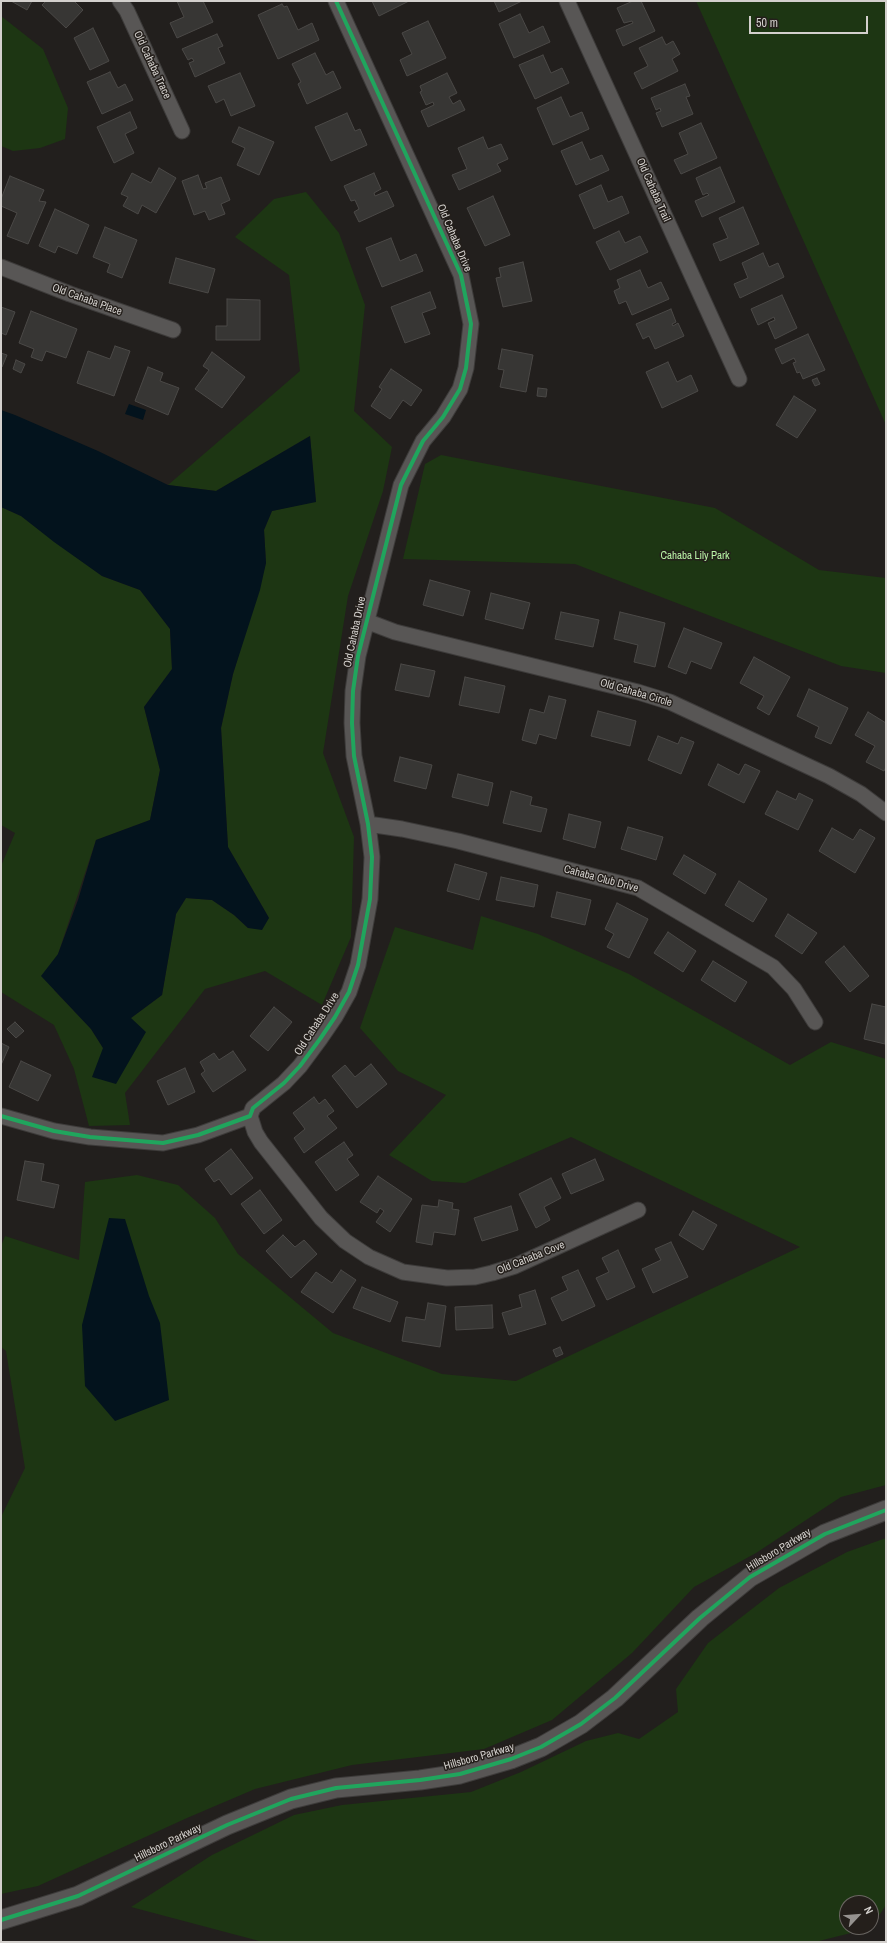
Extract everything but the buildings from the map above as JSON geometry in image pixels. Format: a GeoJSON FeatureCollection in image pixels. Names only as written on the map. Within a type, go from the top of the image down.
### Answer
{"type":"FeatureCollection","features":[{"type":"Feature","properties":{"kind":"street","name":"Old Cahaba Trace"},"geometry":{"type":"LineString","coordinates":[[120,1],[127,11],[182,131]]}},
{"type":"Feature","properties":{"kind":"street","name":"Old Cahaba Drive"},"geometry":{"type":"LineString","coordinates":[[250,1116],[253,1108],[284,1083],[300,1066],[335,1017],[349,992],[358,965],[370,900],[372,857],[368,824],[354,756],[352,723],[353,691],[357,663],[366,621],[401,486],[424,441],[443,417],[460,388],[466,368],[471,324],[461,275],[336,1]]}},
{"type":"Feature","properties":{"kind":"street","name":"Old Cahaba Trail"},"geometry":{"type":"LineString","coordinates":[[567,1],[739,379]]}},
{"type":"Feature","properties":{"kind":"street","name":"Old Cahaba Place"},"geometry":{"type":"LineString","coordinates":[[1,267],[70,294],[173,330]]}},
{"type":"Feature","properties":{"kind":"street","name":"Old Cahaba Circle"},"geometry":{"type":"LineString","coordinates":[[366,621],[395,632],[638,692],[670,702],[829,776],[861,794],[886,813]]}},
{"type":"Feature","properties":{"kind":"street","name":"Cahaba Club Drive"},"geometry":{"type":"LineString","coordinates":[[368,824],[402,829],[458,842],[638,888],[663,901],[773,967],[794,989],[815,1022]]}},
{"type":"Feature","properties":{"kind":"street"},"geometry":{"type":"LineString","coordinates":[[1,1116],[54,1131],[90,1137],[163,1143],[198,1135],[250,1116]]}},
{"type":"Feature","properties":{"kind":"street","name":"Old Cahaba Cove"},"geometry":{"type":"LineString","coordinates":[[250,1116],[255,1132],[261,1142],[321,1218],[345,1241],[369,1257],[403,1272],[447,1278],[474,1277],[492,1274],[515,1266],[638,1210]]}},
{"type":"Feature","properties":{"kind":"street","name":"Hillsboro Parkway"},"geometry":{"type":"LineString","coordinates":[[1,1920],[78,1896],[234,1822],[291,1799],[342,1787],[420,1780],[460,1774],[511,1759],[541,1747],[581,1724],[615,1698],[695,1622],[750,1577],[825,1534],[886,1510]]}},
{"type":"Feature","properties":{"kind":"green space"},"geometry":{"type":"Polygon","coordinates":[[[696,1],[886,1],[886,425],[696,1]]]}},
{"type":"Feature","properties":{"kind":"green space"},"geometry":{"type":"Polygon","coordinates":[[[1,16],[43,49],[68,108],[65,139],[40,148],[13,151],[1,146],[1,16]]]}},
{"type":"Feature","properties":{"kind":"green space"},"geometry":{"type":"Polygon","coordinates":[[[306,192],[339,233],[365,305],[354,411],[392,447],[383,491],[348,596],[323,753],[354,837],[351,937],[322,1005],[265,971],[205,989],[125,1093],[130,1125],[89,1126],[74,1069],[54,1025],[1,992],[1,866],[15,833],[1,825],[1,507],[21,516],[102,576],[140,590],[170,629],[172,669],[144,707],[160,770],[150,820],[96,840],[58,954],[54,990],[91,1029],[103,1048],[131,1018],[162,995],[176,914],[186,898],[212,900],[234,915],[248,928],[269,918],[228,847],[221,728],[233,674],[266,563],[264,530],[272,511],[316,501],[310,436],[216,491],[168,485],[300,371],[289,275],[235,237],[274,199],[306,192]]]}},
{"type":"Feature","properties":{"kind":"green space","name":"Cahaba Lily Park"},"geometry":{"type":"Polygon","coordinates":[[[441,455],[715,508],[819,570],[886,578],[886,673],[841,666],[575,564],[403,559],[425,464],[441,455]]]}},
{"type":"Feature","properties":{"kind":"green space"},"geometry":{"type":"Polygon","coordinates":[[[481,916],[538,934],[629,974],[790,1065],[831,1042],[886,1059],[886,1485],[841,1497],[756,1553],[694,1587],[632,1653],[552,1720],[484,1749],[352,1765],[255,1789],[187,1818],[38,1886],[1,1894],[1,1517],[25,1468],[6,1351],[1,1347],[1,1246],[5,1236],[79,1260],[85,1182],[137,1175],[178,1185],[215,1218],[238,1254],[333,1333],[442,1374],[516,1381],[800,1247],[571,1137],[465,1183],[432,1181],[389,1155],[446,1095],[398,1071],[360,1028],[395,927],[473,950],[481,916]]]}},
{"type":"Feature","properties":{"kind":"green space"},"geometry":{"type":"Polygon","coordinates":[[[886,1538],[886,1905],[879,1916],[879,1895],[839,1895],[839,1935],[843,1935],[815,1942],[263,1942],[131,1907],[212,1855],[294,1815],[342,1805],[471,1792],[521,1772],[586,1741],[618,1733],[639,1739],[678,1712],[676,1689],[708,1643],[779,1588],[847,1552],[886,1538]]]}},
{"type":"Feature","properties":{"kind":"water"},"geometry":{"type":"Polygon","coordinates":[[[129,404],[146,410],[143,420],[125,414],[129,404]]]}},
{"type":"Feature","properties":{"kind":"water"},"geometry":{"type":"Polygon","coordinates":[[[1,410],[98,451],[168,485],[216,491],[310,436],[316,502],[272,511],[264,530],[266,563],[260,590],[233,674],[221,728],[228,847],[269,918],[262,930],[248,928],[234,915],[212,900],[186,898],[176,914],[162,995],[131,1018],[146,1032],[116,1084],[92,1077],[103,1048],[91,1029],[41,976],[58,954],[78,900],[96,840],[150,820],[160,770],[144,707],[172,669],[170,629],[140,590],[102,576],[54,542],[21,516],[1,507],[1,410]]]}},
{"type":"Feature","properties":{"kind":"water"},"geometry":{"type":"Polygon","coordinates":[[[109,1218],[125,1219],[149,1296],[160,1323],[169,1400],[115,1421],[85,1386],[82,1325],[109,1218]]]}},
{"type":"Feature","properties":{"kind":"cycle path"},"geometry":{"type":"LineString","coordinates":[[1,1116],[54,1131],[90,1137],[163,1143],[198,1135],[250,1116],[253,1108],[284,1083],[300,1066],[320,1039],[335,1017],[349,992],[358,965],[370,899],[372,857],[368,824],[354,756],[352,723],[353,691],[358,656],[401,485],[423,441],[443,417],[460,389],[466,368],[471,324],[461,275],[336,1]]}},
{"type":"Feature","properties":{"kind":"cycle path"},"geometry":{"type":"LineString","coordinates":[[1,1920],[78,1896],[227,1825],[291,1799],[336,1788],[420,1780],[460,1774],[511,1759],[541,1747],[581,1724],[615,1698],[700,1618],[750,1577],[825,1534],[886,1510]]}}]}
